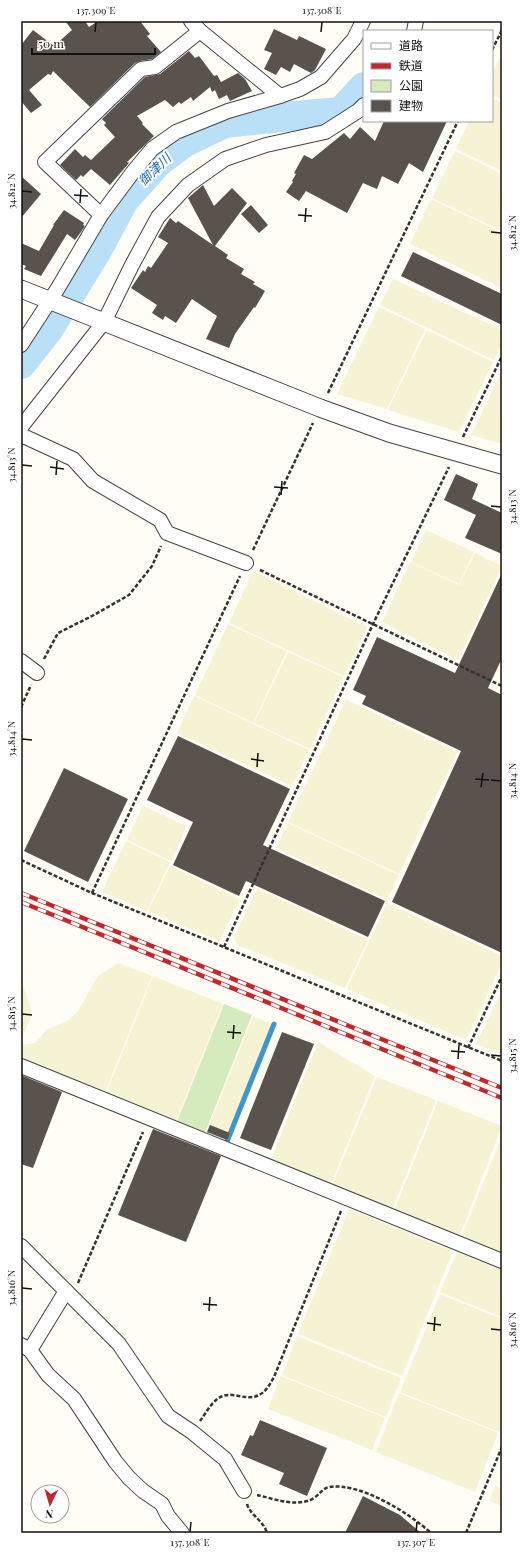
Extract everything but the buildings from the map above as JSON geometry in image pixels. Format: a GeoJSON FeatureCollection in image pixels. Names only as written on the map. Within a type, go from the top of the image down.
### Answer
{"type":"FeatureCollection","features":[{"type":"Feature","properties":{"kind":"street"},"geometry":{"type":"LineString","coordinates":[[21,345],[52,302],[101,215],[132,172],[152,149],[176,132],[228,111],[300,89],[321,77],[354,39],[363,21]]}},
{"type":"Feature","properties":{"kind":"street"},"geometry":{"type":"LineString","coordinates":[[101,215],[45,162],[141,69],[155,66],[195,26],[280,96]]}},
{"type":"Feature","properties":{"kind":"street"},"geometry":{"type":"LineString","coordinates":[[21,427],[111,308],[158,217],[188,185],[225,159],[266,145],[325,132],[358,111],[363,106]]}},
{"type":"Feature","properties":{"kind":"street"},"geometry":{"type":"LineString","coordinates":[[21,289],[320,408],[389,433],[502,465]]}},
{"type":"Feature","properties":{"kind":"street"},"geometry":{"type":"LineString","coordinates":[[21,435],[72,459],[93,480],[160,520],[167,533],[246,563]]}},
{"type":"Feature","properties":{"kind":"street"},"geometry":{"type":"LineString","coordinates":[[21,661],[37,673]]}},
{"type":"Feature","properties":{"kind":"street"},"geometry":{"type":"LineString","coordinates":[[21,1066],[502,1261]]}},
{"type":"Feature","properties":{"kind":"street"},"geometry":{"type":"LineString","coordinates":[[21,1246],[119,1344],[168,1416],[192,1432],[225,1459],[244,1492]]}},
{"type":"Feature","properties":{"kind":"street"},"geometry":{"type":"LineString","coordinates":[[69,1294],[25,1348],[48,1375],[74,1399],[115,1461],[124,1472],[143,1491],[162,1504],[168,1516],[182,1533]]}},
{"type":"Feature","properties":{"kind":"path"},"geometry":{"type":"LineString","coordinates":[[493,48],[502,30]]}},
{"type":"Feature","properties":{"kind":"path"},"geometry":{"type":"LineString","coordinates":[[92,893],[246,563],[458,122]]}},
{"type":"Feature","properties":{"kind":"path"},"geometry":{"type":"LineString","coordinates":[[224,946],[373,624],[502,356]]}},
{"type":"Feature","properties":{"kind":"path"},"geometry":{"type":"LineString","coordinates":[[21,707],[58,633],[129,595],[152,566],[167,533]]}},
{"type":"Feature","properties":{"kind":"path"},"geometry":{"type":"LineString","coordinates":[[246,563],[502,686]]}},
{"type":"Feature","properties":{"kind":"path"},"geometry":{"type":"LineString","coordinates":[[21,860],[92,893],[502,1061]]}},
{"type":"Feature","properties":{"kind":"path"},"geometry":{"type":"LineString","coordinates":[[468,1048],[502,976]]}},
{"type":"Feature","properties":{"kind":"path"},"geometry":{"type":"LineString","coordinates":[[69,1294],[149,1118]]}},
{"type":"Feature","properties":{"kind":"path"},"geometry":{"type":"LineString","coordinates":[[192,1432],[214,1402],[223,1396],[232,1395],[247,1398],[259,1396],[267,1389],[274,1378],[347,1197]]}},
{"type":"Feature","properties":{"kind":"path"},"geometry":{"type":"LineString","coordinates":[[466,1533],[502,1447]]}},
{"type":"Feature","properties":{"kind":"path"},"geometry":{"type":"LineString","coordinates":[[267,1533],[257,1517],[248,1508],[244,1492],[289,1502],[304,1501],[314,1498],[326,1488],[336,1486],[370,1493],[419,1522],[431,1533]]}},
{"type":"Feature","properties":{"kind":"shaded area"},"geometry":{"type":"Polygon","coordinates":[[[499,59],[502,60],[502,100],[493,96],[493,72],[499,59]]]}},
{"type":"Feature","properties":{"kind":"shaded area"},"geometry":{"type":"Polygon","coordinates":[[[493,98],[502,103],[502,171],[456,149],[469,122],[493,122],[493,98]]]}},
{"type":"Feature","properties":{"kind":"shaded area"},"geometry":{"type":"Polygon","coordinates":[[[455,151],[502,174],[502,231],[432,198],[455,151]]]}},
{"type":"Feature","properties":{"kind":"shaded area"},"geometry":{"type":"Polygon","coordinates":[[[431,199],[502,233],[502,288],[410,244],[431,199]]]}},
{"type":"Feature","properties":{"kind":"shaded area"},"geometry":{"type":"Polygon","coordinates":[[[393,279],[502,330],[502,344],[494,360],[380,305],[393,279]]]}},
{"type":"Feature","properties":{"kind":"shaded area"},"geometry":{"type":"Polygon","coordinates":[[[379,307],[425,329],[387,409],[337,394],[379,307]]]}},
{"type":"Feature","properties":{"kind":"shaded area"},"geometry":{"type":"Polygon","coordinates":[[[427,330],[493,362],[459,432],[388,410],[427,330]]]}},
{"type":"Feature","properties":{"kind":"shaded area"},"geometry":{"type":"Polygon","coordinates":[[[502,371],[502,444],[471,435],[502,371]]]}},
{"type":"Feature","properties":{"kind":"shaded area"},"geometry":{"type":"Polygon","coordinates":[[[426,530],[474,552],[459,584],[411,562],[426,530]]]}},
{"type":"Feature","properties":{"kind":"shaded area"},"geometry":{"type":"Polygon","coordinates":[[[475,553],[502,566],[458,660],[382,622],[410,562],[459,585],[475,553]]]}},
{"type":"Feature","properties":{"kind":"shaded area"},"geometry":{"type":"Polygon","coordinates":[[[253,571],[367,627],[344,676],[229,623],[253,571]]]}},
{"type":"Feature","properties":{"kind":"shaded area"},"geometry":{"type":"Polygon","coordinates":[[[228,624],[287,651],[253,723],[195,695],[228,624]]]}},
{"type":"Feature","properties":{"kind":"shaded area"},"geometry":{"type":"Polygon","coordinates":[[[288,652],[343,677],[310,749],[254,723],[288,652]]]}},
{"type":"Feature","properties":{"kind":"shaded area"},"geometry":{"type":"Polygon","coordinates":[[[194,696],[309,750],[292,786],[177,733],[194,696]]]}},
{"type":"Feature","properties":{"kind":"shaded area"},"geometry":{"type":"Polygon","coordinates":[[[346,700],[457,752],[399,874],[288,822],[346,700]]]}},
{"type":"Feature","properties":{"kind":"shaded area"},"geometry":{"type":"Polygon","coordinates":[[[143,806],[187,826],[171,861],[127,840],[143,806]]]}},
{"type":"Feature","properties":{"kind":"shaded area"},"geometry":{"type":"Polygon","coordinates":[[[288,823],[399,875],[387,900],[276,848],[288,823]]]}},
{"type":"Feature","properties":{"kind":"shaded area"},"geometry":{"type":"Polygon","coordinates":[[[126,841],[170,862],[147,911],[102,892],[126,841]]]}},
{"type":"Feature","properties":{"kind":"shaded area"},"geometry":{"type":"Polygon","coordinates":[[[170,866],[240,899],[219,941],[148,911],[170,866]]]}},
{"type":"Feature","properties":{"kind":"shaded area"},"geometry":{"type":"Polygon","coordinates":[[[257,888],[368,940],[345,988],[237,945],[234,938],[257,888]]]}},
{"type":"Feature","properties":{"kind":"shaded area"},"geometry":{"type":"Polygon","coordinates":[[[387,903],[502,956],[502,963],[466,1040],[347,989],[387,903]]]}},
{"type":"Feature","properties":{"kind":"shaded area"},"geometry":{"type":"Polygon","coordinates":[[[118,963],[152,976],[104,1095],[21,1061],[21,1046],[35,1043],[48,1029],[69,1020],[78,1011],[98,976],[118,963]]]}},
{"type":"Feature","properties":{"kind":"shaded area"},"geometry":{"type":"Polygon","coordinates":[[[153,976],[223,1004],[175,1124],[105,1096],[153,976]]]}},
{"type":"Feature","properties":{"kind":"shaded area"},"geometry":{"type":"Polygon","coordinates":[[[24,987],[31,1010],[31,1018],[21,1036],[21,989],[24,987]]]}},
{"type":"Feature","properties":{"kind":"shaded area"},"geometry":{"type":"Polygon","coordinates":[[[502,990],[502,1054],[476,1044],[502,990]]]}},
{"type":"Feature","properties":{"kind":"shaded area"},"geometry":{"type":"Polygon","coordinates":[[[253,1016],[273,1024],[225,1143],[205,1135],[253,1016]]]}},
{"type":"Feature","properties":{"kind":"shaded area"},"geometry":{"type":"Polygon","coordinates":[[[318,1042],[375,1076],[330,1186],[270,1162],[318,1042]]]}},
{"type":"Feature","properties":{"kind":"shaded area"},"geometry":{"type":"Polygon","coordinates":[[[377,1077],[436,1100],[392,1210],[332,1186],[377,1077]]]}},
{"type":"Feature","properties":{"kind":"shaded area"},"geometry":{"type":"Polygon","coordinates":[[[438,1101],[502,1126],[459,1237],[394,1211],[438,1101]]]}},
{"type":"Feature","properties":{"kind":"shaded area"},"geometry":{"type":"Polygon","coordinates":[[[502,1136],[502,1254],[461,1238],[502,1136]]]}},
{"type":"Feature","properties":{"kind":"shaded area"},"geometry":{"type":"Polygon","coordinates":[[[349,1209],[453,1251],[402,1376],[298,1334],[349,1209]]]}},
{"type":"Feature","properties":{"kind":"shaded area"},"geometry":{"type":"Polygon","coordinates":[[[457,1252],[502,1270],[502,1317],[440,1292],[457,1252]]]}},
{"type":"Feature","properties":{"kind":"shaded area"},"geometry":{"type":"Polygon","coordinates":[[[440,1294],[502,1319],[502,1424],[499,1432],[400,1392],[440,1294]]]}},
{"type":"Feature","properties":{"kind":"shaded area"},"geometry":{"type":"Polygon","coordinates":[[[297,1336],[401,1378],[386,1417],[282,1375],[297,1336]]]}},
{"type":"Feature","properties":{"kind":"shaded area"},"geometry":{"type":"Polygon","coordinates":[[[281,1376],[385,1418],[372,1450],[268,1409],[281,1376]]]}},
{"type":"Feature","properties":{"kind":"shaded area"},"geometry":{"type":"Polygon","coordinates":[[[399,1393],[498,1433],[475,1492],[376,1452],[399,1393]]]}},
{"type":"Feature","properties":{"kind":"shaded area"},"geometry":{"type":"Polygon","coordinates":[[[495,1486],[502,1489],[502,1506],[489,1501],[495,1486]]]}},
{"type":"Feature","properties":{"kind":"green space"},"geometry":{"type":"Polygon","coordinates":[[[224,1004],[252,1015],[204,1135],[176,1124],[224,1004]]]}},
{"type":"Feature","properties":{"kind":"waterway","name":"御津川"},"geometry":{"type":"LineString","coordinates":[[21,364],[48,330],[96,252],[124,200],[158,162],[185,142],[225,123],[341,112],[363,88]]}},
{"type":"Feature","properties":{"kind":"waterway"},"geometry":{"type":"LineString","coordinates":[[226,1144],[274,1024]]}},
{"type":"Feature","properties":{"kind":"railway"},"geometry":{"type":"LineString","coordinates":[[21,893],[502,1088]]}},
{"type":"Feature","properties":{"kind":"railway"},"geometry":{"type":"LineString","coordinates":[[21,902],[502,1098]]}}]}
